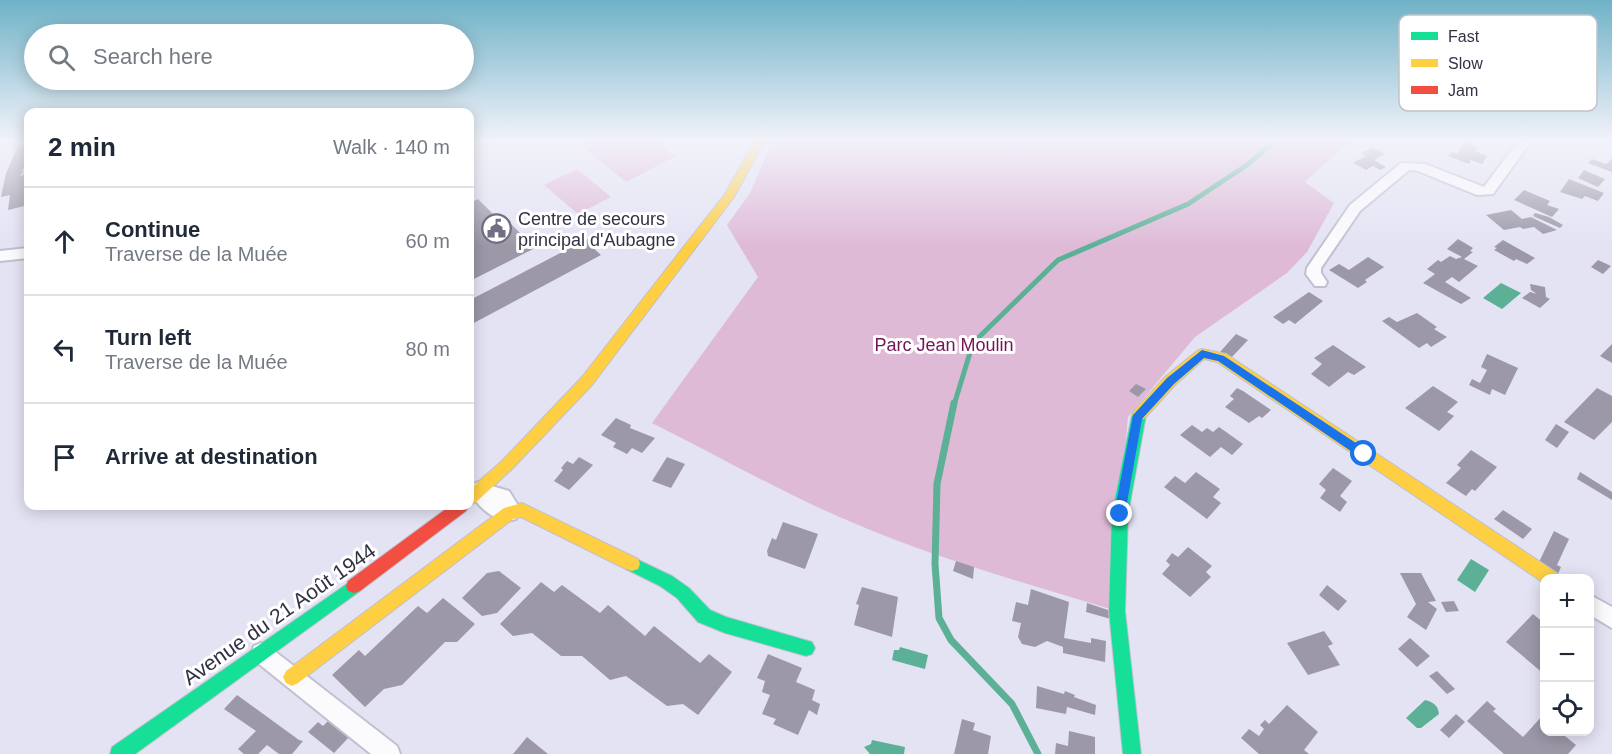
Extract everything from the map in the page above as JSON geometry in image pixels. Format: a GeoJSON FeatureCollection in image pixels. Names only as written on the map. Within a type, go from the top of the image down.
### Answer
{"type":"FeatureCollection","features":[{"type":"Feature","properties":{"kind":"street"},"geometry":{"type":"LineString","coordinates":[[509,513],[492,507],[474,494],[507,465],[586,381],[730,195],[741,175]]}},
{"type":"Feature","properties":{"kind":"street"},"geometry":{"type":"LineString","coordinates":[[1320,282],[1313,273],[1314,268],[1355,208],[1394,175]]}},
{"type":"Feature","properties":{"kind":"street"},"geometry":{"type":"LineString","coordinates":[[1440,175],[1482,192],[1488,191],[1500,175]]}},
{"type":"Feature","properties":{"kind":"street"},"geometry":{"type":"LineString","coordinates":[[0,256],[24,253]]}},
{"type":"Feature","properties":{"kind":"street"},"geometry":{"type":"LineString","coordinates":[[1132,754],[1117,611],[1120,514],[1126,474],[1137,417],[1170,381],[1202,354],[1221,358],[1544,574]]}},
{"type":"Feature","properties":{"kind":"street","name":"Avenue du 21 Août 1944"},"geometry":{"type":"LineString","coordinates":[[119,754],[390,561],[456,510]]}},
{"type":"Feature","properties":{"kind":"street"},"geometry":{"type":"LineString","coordinates":[[292,677],[509,513],[522,510],[666,581],[683,593],[704,616],[725,626],[806,648]]}},
{"type":"Feature","properties":{"kind":"street"},"geometry":{"type":"LineString","coordinates":[[1594,607],[1612,618]]}},
{"type":"Feature","properties":{"kind":"street"},"geometry":{"type":"LineString","coordinates":[[261,652],[389,754]]}},
{"type":"Feature","properties":{"kind":"green space"},"geometry":{"type":"Polygon","coordinates":[[[564,175],[585,175],[611,197],[578,214],[544,185],[564,175]]]}},
{"type":"Feature","properties":{"kind":"green space"},"geometry":{"type":"Polygon","coordinates":[[[617,175],[639,175],[626,182],[617,175]]]}},
{"type":"Feature","properties":{"kind":"green space","name":"Parc Jean Moulin"},"geometry":{"type":"Polygon","coordinates":[[[758,175],[1312,175],[1305,182],[1334,203],[1307,252],[1287,273],[1195,337],[1128,417],[1110,609],[982,570],[887,537],[804,501],[652,423],[758,277],[727,225],[750,193],[758,175]]]}},
{"type":"Feature","properties":{"kind":"shaded area"},"geometry":{"type":"Polygon","coordinates":[[[1501,283],[1521,293],[1502,309],[1483,298],[1501,283]]]}},
{"type":"Feature","properties":{"kind":"shaded area"},"geometry":{"type":"Polygon","coordinates":[[[1471,559],[1489,570],[1475,592],[1457,580],[1471,559]]]}},
{"type":"Feature","properties":{"kind":"shaded area"},"geometry":{"type":"Polygon","coordinates":[[[900,647],[928,655],[925,669],[892,660],[894,650],[899,650],[900,647]]]}},
{"type":"Feature","properties":{"kind":"shaded area"},"geometry":{"type":"Polygon","coordinates":[[[1425,700],[1435,704],[1439,714],[1421,728],[1417,728],[1406,718],[1425,700]]]}},
{"type":"Feature","properties":{"kind":"shaded area"},"geometry":{"type":"Polygon","coordinates":[[[872,740],[905,747],[904,754],[870,754],[864,747],[871,744],[872,740]]]}},
{"type":"Feature","properties":{"kind":"building"},"geometry":{"type":"Polygon","coordinates":[[[6,175],[24,175],[24,206],[8,210],[10,195],[1,197],[6,175]]]}},
{"type":"Feature","properties":{"kind":"building"},"geometry":{"type":"Polygon","coordinates":[[[1580,175],[1596,175],[1605,179],[1598,187],[1578,178],[1580,175]]]}},
{"type":"Feature","properties":{"kind":"building"},"geometry":{"type":"Polygon","coordinates":[[[1569,179],[1604,193],[1598,201],[1585,196],[1582,199],[1560,192],[1569,179]]]}},
{"type":"Feature","properties":{"kind":"building"},"geometry":{"type":"Polygon","coordinates":[[[1524,190],[1550,201],[1547,205],[1559,209],[1552,217],[1514,200],[1524,190]]]}},
{"type":"Feature","properties":{"kind":"building"},"geometry":{"type":"Polygon","coordinates":[[[478,199],[504,225],[509,222],[535,248],[474,279],[474,201],[478,199]]]}},
{"type":"Feature","properties":{"kind":"building"},"geometry":{"type":"Polygon","coordinates":[[[1511,210],[1522,219],[1531,217],[1557,230],[1543,234],[1534,227],[1504,230],[1486,215],[1511,210]]]}},
{"type":"Feature","properties":{"kind":"building"},"geometry":{"type":"Polygon","coordinates":[[[1535,213],[1549,217],[1563,225],[1560,228],[1533,216],[1535,213]]]}},
{"type":"Feature","properties":{"kind":"building"},"geometry":{"type":"Polygon","coordinates":[[[593,236],[596,238],[588,243],[601,255],[474,323],[474,298],[593,236]]]}},
{"type":"Feature","properties":{"kind":"building"},"geometry":{"type":"Polygon","coordinates":[[[1458,239],[1473,248],[1470,251],[1473,252],[1464,259],[1478,266],[1459,282],[1452,277],[1445,282],[1471,298],[1461,304],[1423,283],[1435,274],[1427,269],[1438,260],[1441,262],[1450,256],[1456,259],[1462,257],[1447,249],[1458,239]]]}},
{"type":"Feature","properties":{"kind":"building"},"geometry":{"type":"Polygon","coordinates":[[[1503,240],[1535,258],[1527,264],[1516,259],[1514,261],[1494,250],[1497,248],[1494,247],[1503,240]]]}},
{"type":"Feature","properties":{"kind":"building"},"geometry":{"type":"Polygon","coordinates":[[[1368,257],[1384,267],[1365,280],[1367,282],[1358,288],[1329,270],[1339,264],[1349,270],[1368,257]]]}},
{"type":"Feature","properties":{"kind":"building"},"geometry":{"type":"Polygon","coordinates":[[[1598,260],[1611,266],[1603,274],[1591,267],[1598,260]]]}},
{"type":"Feature","properties":{"kind":"building"},"geometry":{"type":"Polygon","coordinates":[[[1530,284],[1545,287],[1546,297],[1550,299],[1540,308],[1522,298],[1530,292],[1537,294],[1531,290],[1530,284]]]}},
{"type":"Feature","properties":{"kind":"building"},"geometry":{"type":"Polygon","coordinates":[[[1309,292],[1323,301],[1295,324],[1289,320],[1283,324],[1273,317],[1309,292]]]}},
{"type":"Feature","properties":{"kind":"building"},"geometry":{"type":"Polygon","coordinates":[[[1417,313],[1437,327],[1434,329],[1447,337],[1431,347],[1427,343],[1419,348],[1382,321],[1389,317],[1397,322],[1417,313]]]}},
{"type":"Feature","properties":{"kind":"building"},"geometry":{"type":"Polygon","coordinates":[[[1236,334],[1248,340],[1231,358],[1220,352],[1236,334]]]}},
{"type":"Feature","properties":{"kind":"building"},"geometry":{"type":"Polygon","coordinates":[[[1612,344],[1612,363],[1600,356],[1612,344]]]}},
{"type":"Feature","properties":{"kind":"building"},"geometry":{"type":"Polygon","coordinates":[[[1333,345],[1366,367],[1354,375],[1348,372],[1329,387],[1311,374],[1322,364],[1314,358],[1333,345]]]}},
{"type":"Feature","properties":{"kind":"building"},"geometry":{"type":"Polygon","coordinates":[[[1487,354],[1518,368],[1505,395],[1492,389],[1490,395],[1469,385],[1472,379],[1480,383],[1487,370],[1481,367],[1487,354]]]}},
{"type":"Feature","properties":{"kind":"building"},"geometry":{"type":"Polygon","coordinates":[[[1136,384],[1146,389],[1138,397],[1129,391],[1136,384]]]}},
{"type":"Feature","properties":{"kind":"building"},"geometry":{"type":"Polygon","coordinates":[[[1433,386],[1458,402],[1447,412],[1454,416],[1439,431],[1405,408],[1433,386]]]}},
{"type":"Feature","properties":{"kind":"building"},"geometry":{"type":"Polygon","coordinates":[[[1237,388],[1271,410],[1262,418],[1259,416],[1249,423],[1225,407],[1234,399],[1230,396],[1237,388]]]}},
{"type":"Feature","properties":{"kind":"building"},"geometry":{"type":"Polygon","coordinates":[[[1597,388],[1612,396],[1612,422],[1594,440],[1564,422],[1597,388]]]}},
{"type":"Feature","properties":{"kind":"building"},"geometry":{"type":"Polygon","coordinates":[[[616,418],[631,425],[630,428],[655,438],[642,453],[632,448],[627,454],[613,447],[616,443],[601,435],[616,418]]]}},
{"type":"Feature","properties":{"kind":"building"},"geometry":{"type":"Polygon","coordinates":[[[1556,424],[1569,432],[1557,448],[1545,440],[1556,424]]]}},
{"type":"Feature","properties":{"kind":"building"},"geometry":{"type":"Polygon","coordinates":[[[1192,425],[1202,432],[1207,428],[1213,432],[1219,427],[1243,444],[1232,455],[1221,447],[1210,457],[1180,435],[1192,425]]]}},
{"type":"Feature","properties":{"kind":"building"},"geometry":{"type":"Polygon","coordinates":[[[1471,450],[1497,467],[1475,491],[1472,489],[1466,496],[1446,483],[1461,468],[1457,465],[1471,450]]]}},
{"type":"Feature","properties":{"kind":"building"},"geometry":{"type":"Polygon","coordinates":[[[579,457],[593,465],[569,490],[554,481],[567,461],[573,464],[579,457]]]}},
{"type":"Feature","properties":{"kind":"building"},"geometry":{"type":"Polygon","coordinates":[[[667,457],[685,464],[671,488],[652,481],[667,457]]]}},
{"type":"Feature","properties":{"kind":"building"},"geometry":{"type":"Polygon","coordinates":[[[1333,468],[1352,481],[1340,496],[1347,502],[1340,512],[1320,498],[1326,490],[1319,484],[1333,468]]]}},
{"type":"Feature","properties":{"kind":"building"},"geometry":{"type":"Polygon","coordinates":[[[1196,472],[1220,489],[1213,497],[1221,503],[1207,519],[1164,487],[1175,476],[1185,483],[1196,472]]]}},
{"type":"Feature","properties":{"kind":"building"},"geometry":{"type":"Polygon","coordinates":[[[1580,472],[1612,492],[1612,500],[1577,479],[1580,472]]]}},
{"type":"Feature","properties":{"kind":"building"},"geometry":{"type":"Polygon","coordinates":[[[1503,510],[1532,529],[1523,539],[1494,519],[1503,510]]]}},
{"type":"Feature","properties":{"kind":"building"},"geometry":{"type":"Polygon","coordinates":[[[783,522],[818,534],[805,569],[768,556],[767,551],[772,538],[776,540],[783,522]]]}},
{"type":"Feature","properties":{"kind":"building"},"geometry":{"type":"Polygon","coordinates":[[[1554,531],[1569,539],[1557,565],[1561,567],[1558,574],[1554,574],[1538,564],[1554,531]]]}},
{"type":"Feature","properties":{"kind":"building"},"geometry":{"type":"Polygon","coordinates":[[[1188,547],[1212,566],[1206,572],[1211,577],[1190,597],[1162,574],[1170,565],[1166,561],[1172,553],[1178,557],[1188,547]]]}},
{"type":"Feature","properties":{"kind":"building"},"geometry":{"type":"Polygon","coordinates":[[[956,561],[974,567],[973,579],[953,571],[956,561]]]}},
{"type":"Feature","properties":{"kind":"building"},"geometry":{"type":"Polygon","coordinates":[[[499,571],[521,588],[497,613],[482,616],[462,598],[487,573],[499,571]]]}},
{"type":"Feature","properties":{"kind":"building"},"geometry":{"type":"Polygon","coordinates":[[[1400,573],[1421,573],[1436,601],[1428,602],[1437,609],[1426,630],[1407,617],[1416,604],[1400,573]]]}},
{"type":"Feature","properties":{"kind":"building"},"geometry":{"type":"Polygon","coordinates":[[[541,582],[554,592],[562,585],[600,613],[608,605],[645,636],[654,626],[700,663],[709,654],[732,672],[698,715],[683,704],[667,706],[626,676],[610,680],[582,656],[561,656],[532,633],[513,636],[500,624],[541,582]]]}},
{"type":"Feature","properties":{"kind":"building"},"geometry":{"type":"Polygon","coordinates":[[[1327,585],[1347,601],[1338,611],[1319,595],[1327,585]]]}},
{"type":"Feature","properties":{"kind":"building"},"geometry":{"type":"Polygon","coordinates":[[[862,587],[898,597],[892,637],[854,625],[859,605],[856,604],[862,587]]]}},
{"type":"Feature","properties":{"kind":"building"},"geometry":{"type":"Polygon","coordinates":[[[1031,589],[1069,602],[1064,638],[1091,643],[1091,638],[1106,641],[1105,662],[1063,653],[1063,647],[1047,641],[1035,647],[1022,644],[1018,637],[1021,623],[1012,621],[1016,602],[1028,605],[1031,589]]]}},
{"type":"Feature","properties":{"kind":"building"},"geometry":{"type":"Polygon","coordinates":[[[443,598],[475,624],[457,642],[445,642],[402,685],[384,689],[365,707],[332,675],[359,650],[365,656],[418,606],[427,613],[443,598]]]}},
{"type":"Feature","properties":{"kind":"building"},"geometry":{"type":"Polygon","coordinates":[[[1454,601],[1459,611],[1446,612],[1441,602],[1454,601]]]}},
{"type":"Feature","properties":{"kind":"building"},"geometry":{"type":"Polygon","coordinates":[[[1087,603],[1111,611],[1111,619],[1086,612],[1087,603]]]}},
{"type":"Feature","properties":{"kind":"building"},"geometry":{"type":"Polygon","coordinates":[[[1533,614],[1540,620],[1540,671],[1506,642],[1533,614]]]}},
{"type":"Feature","properties":{"kind":"building"},"geometry":{"type":"Polygon","coordinates":[[[1324,631],[1333,644],[1328,646],[1340,665],[1308,675],[1287,643],[1324,631]]]}},
{"type":"Feature","properties":{"kind":"building"},"geometry":{"type":"Polygon","coordinates":[[[1410,638],[1430,656],[1417,667],[1398,649],[1410,638]]]}},
{"type":"Feature","properties":{"kind":"building"},"geometry":{"type":"Polygon","coordinates":[[[768,654],[802,668],[796,682],[815,690],[812,700],[820,704],[817,715],[809,710],[798,735],[773,724],[776,719],[762,714],[770,695],[762,692],[765,681],[757,678],[768,654]]]}},
{"type":"Feature","properties":{"kind":"building"},"geometry":{"type":"Polygon","coordinates":[[[1437,671],[1455,689],[1447,694],[1429,676],[1437,671]]]}},
{"type":"Feature","properties":{"kind":"building"},"geometry":{"type":"Polygon","coordinates":[[[1037,686],[1064,694],[1065,691],[1096,705],[1095,715],[1067,707],[1066,714],[1036,708],[1037,686]]]}},
{"type":"Feature","properties":{"kind":"building"},"geometry":{"type":"Polygon","coordinates":[[[237,695],[303,741],[292,754],[279,754],[267,745],[258,754],[244,754],[238,749],[256,731],[224,709],[237,695]]]}},
{"type":"Feature","properties":{"kind":"building"},"geometry":{"type":"Polygon","coordinates":[[[1487,701],[1496,709],[1493,711],[1523,737],[1540,718],[1540,736],[1565,736],[1576,745],[1568,754],[1504,754],[1467,721],[1487,701]]]}},
{"type":"Feature","properties":{"kind":"building"},"geometry":{"type":"Polygon","coordinates":[[[1287,705],[1318,732],[1304,750],[1309,754],[1259,754],[1241,738],[1249,729],[1259,736],[1264,729],[1260,725],[1265,720],[1269,724],[1287,705]]]}},
{"type":"Feature","properties":{"kind":"building"},"geometry":{"type":"Polygon","coordinates":[[[1456,714],[1465,722],[1449,738],[1440,730],[1456,714]]]}},
{"type":"Feature","properties":{"kind":"building"},"geometry":{"type":"Polygon","coordinates":[[[331,718],[350,736],[334,753],[308,732],[318,722],[323,726],[331,718]]]}},
{"type":"Feature","properties":{"kind":"building"},"geometry":{"type":"Polygon","coordinates":[[[962,719],[975,723],[973,730],[991,736],[988,754],[954,754],[962,719]]]}},
{"type":"Feature","properties":{"kind":"building"},"geometry":{"type":"Polygon","coordinates":[[[1069,731],[1095,737],[1095,754],[1055,754],[1056,743],[1068,746],[1069,731]]]}},
{"type":"Feature","properties":{"kind":"building"},"geometry":{"type":"Polygon","coordinates":[[[527,737],[548,754],[513,754],[527,737]]]}},
{"type":"Feature","properties":{"kind":"waterway"},"geometry":{"type":"LineString","coordinates":[[954,405],[973,343],[1058,260],[1188,204],[1232,175]]}},
{"type":"Feature","properties":{"kind":"waterway"},"geometry":{"type":"LineString","coordinates":[[954,403],[937,484],[935,564],[939,618],[951,640],[1012,704],[1038,754]]}},
{"type":"Feature","properties":{"kind":"traffic: fast"},"geometry":{"type":"LineString","coordinates":[[1132,754],[1117,611],[1120,514],[1139,415]]}},
{"type":"Feature","properties":{"kind":"traffic: fast"},"geometry":{"type":"LineString","coordinates":[[632,564],[666,581],[683,593],[704,616],[725,625],[806,648]]}},
{"type":"Feature","properties":{"kind":"traffic: fast"},"geometry":{"type":"LineString","coordinates":[[119,754],[354,586]]}},
{"type":"Feature","properties":{"kind":"traffic: slow"},"geometry":{"type":"LineString","coordinates":[[474,494],[507,465],[587,381],[730,195],[741,175]]}},
{"type":"Feature","properties":{"kind":"traffic: slow"},"geometry":{"type":"LineString","coordinates":[[1139,415],[1170,381],[1202,354],[1221,358],[1545,574]]}},
{"type":"Feature","properties":{"kind":"traffic: slow"},"geometry":{"type":"LineString","coordinates":[[292,677],[509,513],[522,510],[632,564]]}},
{"type":"Feature","properties":{"kind":"traffic: jam"},"geometry":{"type":"LineString","coordinates":[[354,586],[456,510]]}},
{"type":"Feature","properties":{"kind":"place","name":"Centre de secours principal d'Aubagne"},"geometry":{"type":"Point","coordinates":[497,229]}},
{"type":"Feature","properties":{"kind":"route"},"geometry":{"type":"LineString","coordinates":[[1120,514],[1137,417],[1170,381],[1202,354],[1221,358],[1364,454]]}}]}
